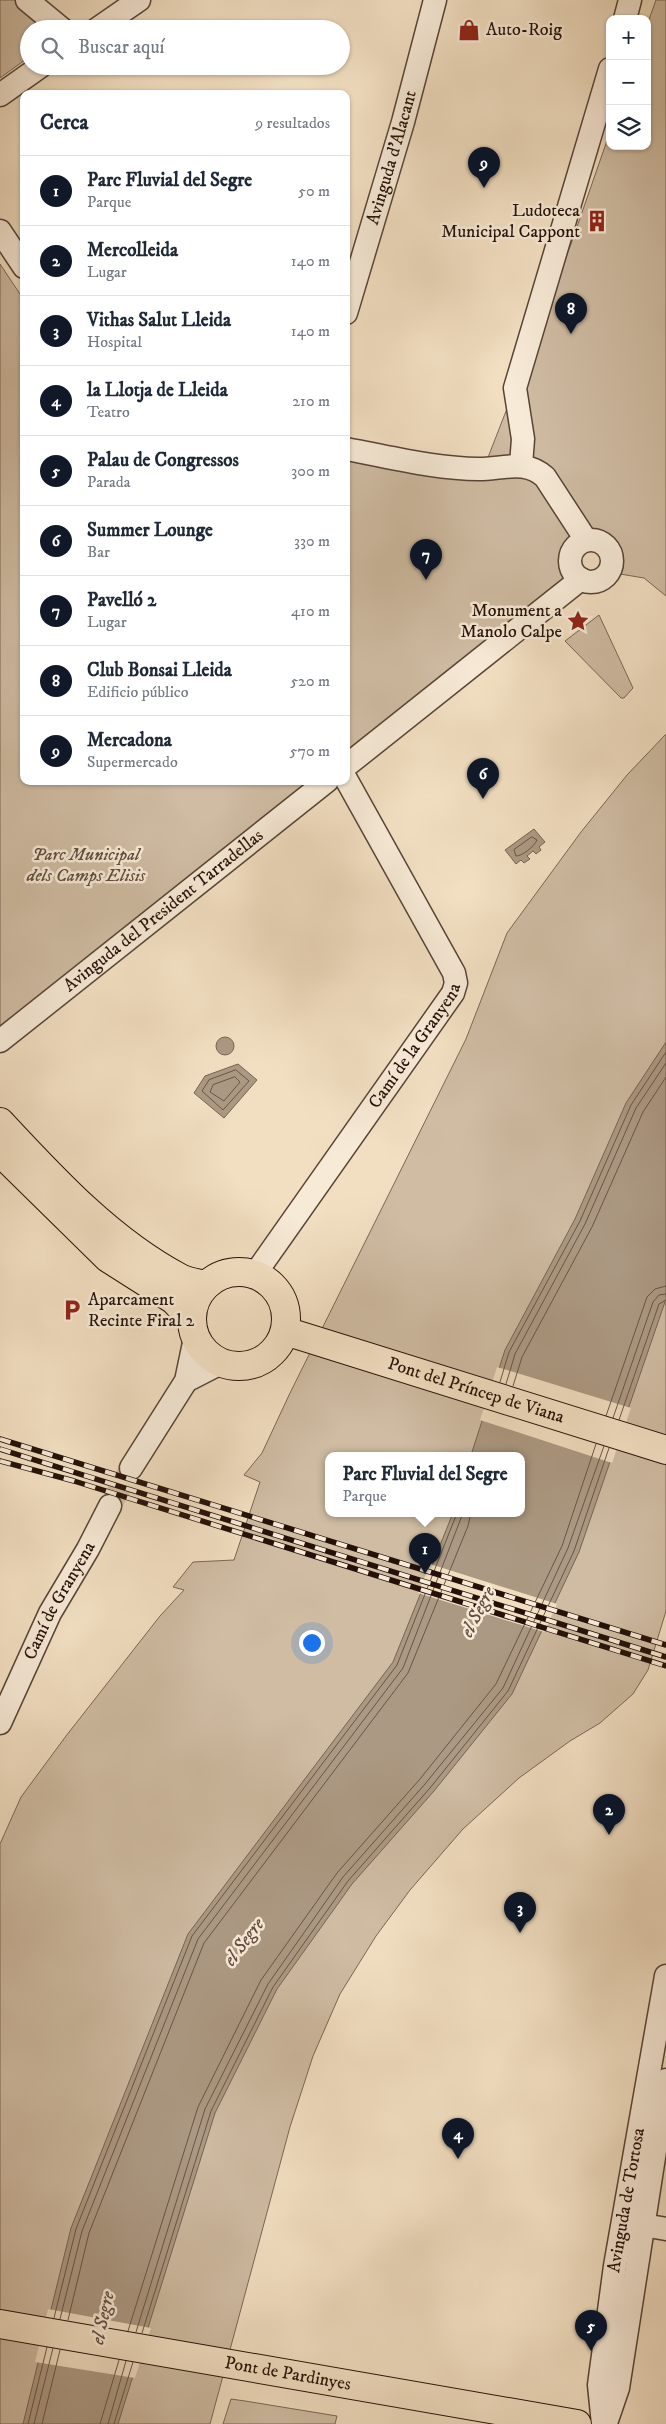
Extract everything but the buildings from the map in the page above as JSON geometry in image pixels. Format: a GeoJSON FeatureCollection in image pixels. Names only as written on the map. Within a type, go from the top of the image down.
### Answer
{"type":"FeatureCollection","features":[{"type":"Feature","properties":{"kind":"main road"},"geometry":{"type":"LineString","coordinates":[[0,1122],[42,1167],[124,1242],[182,1279],[206,1285]]}},
{"type":"Feature","properties":{"kind":"main road"},"geometry":{"type":"LineString","coordinates":[[0,1152],[108,1258],[174,1300],[208,1355],[221,1363],[232,1366],[251,1365],[270,1355],[279,1345],[285,1331],[287,1317],[283,1300],[272,1284],[255,1274],[241,1271],[227,1273],[206,1285],[195,1302],[193,1329]]}},
{"type":"Feature","properties":{"kind":"main road","name":"Pont del Príncep de Viana"},"geometry":{"type":"LineString","coordinates":[[285,1331],[666,1450]]}},
{"type":"Feature","properties":{"kind":"main road","name":"Pont de Pardinyes"},"geometry":{"type":"LineString","coordinates":[[0,2324],[577,2424]]}},
{"type":"Feature","properties":{"kind":"street"},"geometry":{"type":"LineString","coordinates":[[27,0],[51,20]]}},
{"type":"Feature","properties":{"kind":"street"},"geometry":{"type":"LineString","coordinates":[[110,20],[139,0]]}},
{"type":"Feature","properties":{"kind":"street","name":"Avinguda d'Alacant"},"geometry":{"type":"LineString","coordinates":[[350,300],[403,122],[435,0]]}},
{"type":"Feature","properties":{"kind":"street"},"geometry":{"type":"LineString","coordinates":[[625,15],[630,0]]}},
{"type":"Feature","properties":{"kind":"street"},"geometry":{"type":"LineString","coordinates":[[0,95],[29,75]]}},
{"type":"Feature","properties":{"kind":"street"},"geometry":{"type":"LineString","coordinates":[[521,465],[523,439],[515,388],[551,261],[606,82]]}},
{"type":"Feature","properties":{"kind":"street"},"geometry":{"type":"LineString","coordinates":[[0,231],[20,261]]}},
{"type":"Feature","properties":{"kind":"street"},"geometry":{"type":"LineString","coordinates":[[494,468],[509,443],[519,416]]}},
{"type":"Feature","properties":{"kind":"street"},"geometry":{"type":"LineString","coordinates":[[350,450],[420,463],[479,469],[521,465],[536,470],[545,477],[586,540]]}},
{"type":"Feature","properties":{"kind":"street"},"geometry":{"type":"LineString","coordinates":[[586,540],[597,541],[606,547],[610,553],[611,566],[608,572],[599,580],[587,582],[581,580],[572,570],[570,558],[576,546],[586,540]]}},
{"type":"Feature","properties":{"kind":"street"},"geometry":{"type":"LineString","coordinates":[[350,763],[581,580]]}},
{"type":"Feature","properties":{"kind":"street","name":"Avinguda del President Tarradellas"},"geometry":{"type":"LineString","coordinates":[[0,1042],[322,785]]}},
{"type":"Feature","properties":{"kind":"street","name":"Camí de la Granyena"},"geometry":{"type":"LineString","coordinates":[[255,1274],[453,993],[456,983],[454,973],[349,785]]}},
{"type":"Feature","properties":{"kind":"street"},"geometry":{"type":"LineString","coordinates":[[131,1468],[186,1381],[193,1329]]}},
{"type":"Feature","properties":{"kind":"street"},"geometry":{"type":"LineString","coordinates":[[186,1381],[221,1363]]}},
{"type":"Feature","properties":{"kind":"street","name":"Camí de Granyena"},"geometry":{"type":"LineString","coordinates":[[0,1723],[50,1613],[88,1549],[110,1506]]}},
{"type":"Feature","properties":{"kind":"street","name":"Avinguda de Tortosa"},"geometry":{"type":"LineString","coordinates":[[605,2424],[600,2385],[615,2266],[666,1976]]}},
{"type":"Feature","properties":{"kind":"street","name":"Avinguda de Tortosa"},"geometry":{"type":"LineString","coordinates":[[605,2424],[618,2388],[666,2080]]}},
{"type":"Feature","properties":{"kind":"street"},"geometry":{"type":"LineString","coordinates":[[643,2225],[666,2230]]}},
{"type":"Feature","properties":{"kind":"green space"},"geometry":{"type":"Polygon","coordinates":[[[0,0],[16,0],[39,20],[20,20],[20,64],[0,78],[0,0]]]}},
{"type":"Feature","properties":{"kind":"green space"},"geometry":{"type":"Polygon","coordinates":[[[656,0],[666,0],[666,596],[644,578],[608,572],[612,558],[608,548],[600,542],[589,541],[579,544],[572,551],[570,561],[575,575],[350,763],[350,448],[480,478],[571,244],[606,143],[606,150],[651,150],[651,15],[656,0]]]}},
{"type":"Feature","properties":{"kind":"green space","name":"Parc Municipal dels Camps Elisis"},"geometry":{"type":"Polygon","coordinates":[[[0,264],[20,294],[20,785],[322,785],[0,1041],[0,264]]]}},
{"type":"Feature","properties":{"kind":"green space"},"geometry":{"type":"Polygon","coordinates":[[[599,615],[633,688],[624,698],[621,698],[565,641],[599,615]]]}},
{"type":"Feature","properties":{"kind":"green space"},"geometry":{"type":"Polygon","coordinates":[[[666,734],[666,1611],[648,1670],[633,1694],[600,1723],[570,1741],[519,1778],[463,1829],[410,1890],[376,1936],[340,1994],[313,2056],[290,2127],[210,2424],[0,2424],[0,1844],[21,1797],[160,1616],[184,1590],[173,1587],[193,1562],[234,1560],[260,1482],[244,1475],[262,1453],[466,1039],[507,933],[581,832],[627,775],[666,734]]]}},
{"type":"Feature","properties":{"kind":"green space"},"geometry":{"type":"Polygon","coordinates":[[[231,2399],[337,2416],[335,2424],[223,2424],[231,2399]]]}},
{"type":"Feature","properties":{"kind":"water"},"geometry":{"type":"Polygon","coordinates":[[[534,829],[545,842],[539,847],[541,850],[536,854],[533,851],[527,856],[530,859],[524,863],[521,860],[516,864],[505,850],[534,829]]]}},
{"type":"Feature","properties":{"kind":"water"},"geometry":{"type":"Polygon","coordinates":[[[221,1037],[229,1037],[234,1042],[232,1053],[221,1055],[216,1050],[216,1042],[221,1037]]]}},
{"type":"Feature","properties":{"kind":"water","name":"el Segre"},"geometry":{"type":"Polygon","coordinates":[[[666,1042],[666,1299],[579,1552],[512,1694],[434,1791],[352,1884],[277,1989],[215,2113],[118,2424],[23,2424],[71,2228],[188,1934],[393,1662],[451,1517],[525,1517],[525,1452],[472,1452],[505,1350],[575,1219],[626,1103],[666,1042]]]}},
{"type":"Feature","properties":{"kind":"water"},"geometry":{"type":"Polygon","coordinates":[[[238,1064],[257,1080],[224,1118],[194,1093],[205,1076],[238,1064]]]}},
{"type":"Feature","properties":{"kind":"pier"},"geometry":{"type":"Polygon","coordinates":[[[497,1367],[631,1408],[612,1463],[480,1420],[497,1367]]]}},
{"type":"Feature","properties":{"kind":"pier"},"geometry":{"type":"Polygon","coordinates":[[[430,1564],[557,1604],[544,1632],[418,1593],[430,1564]]]}},
{"type":"Feature","properties":{"kind":"pier"},"geometry":{"type":"Polygon","coordinates":[[[48,2309],[151,2328],[135,2378],[35,2362],[48,2309]]]}},
{"type":"Feature","properties":{"kind":"tunnel"},"geometry":{"type":"LineString","coordinates":[[110,1506],[131,1468]]}},
{"type":"Feature","properties":{"kind":"railway"},"geometry":{"type":"LineString","coordinates":[[0,1439],[666,1645]]}},
{"type":"Feature","properties":{"kind":"railway"},"geometry":{"type":"LineString","coordinates":[[0,1449],[666,1657]]}},
{"type":"Feature","properties":{"kind":"railway"},"geometry":{"type":"LineString","coordinates":[[0,1461],[74,1481],[666,1666]]}},
{"type":"Feature","properties":{"kind":"place","name":"Auto-Roig"},"geometry":{"type":"Point","coordinates":[469,30]}},
{"type":"Feature","properties":{"kind":"place","name":"Mercadona"},"geometry":{"type":"Point","coordinates":[484,188]}},
{"type":"Feature","properties":{"kind":"place","name":"Ludoteca Municipal Cappont"},"geometry":{"type":"Point","coordinates":[597,221]}},
{"type":"Feature","properties":{"kind":"place","name":"Club Bonsai Lleida"},"geometry":{"type":"Point","coordinates":[571,334]}},
{"type":"Feature","properties":{"kind":"place","name":"Pavelló 2"},"geometry":{"type":"Point","coordinates":[426,580]}},
{"type":"Feature","properties":{"kind":"place","name":"Monument a Manolo Calpe"},"geometry":{"type":"Point","coordinates":[578,621]}},
{"type":"Feature","properties":{"kind":"place","name":"Summer Lounge"},"geometry":{"type":"Point","coordinates":[483,799]}},
{"type":"Feature","properties":{"kind":"place","name":"Aparcament Recinte Firal 2"},"geometry":{"type":"Point","coordinates":[72,1310]}},
{"type":"Feature","properties":{"kind":"place","name":"Parc Fluvial del Segre"},"geometry":{"type":"Point","coordinates":[425,1574]}},
{"type":"Feature","properties":{"kind":"place","name":"Mercolleida"},"geometry":{"type":"Point","coordinates":[609,1835]}},
{"type":"Feature","properties":{"kind":"place","name":"Vithas Salut Lleida"},"geometry":{"type":"Point","coordinates":[520,1933]}},
{"type":"Feature","properties":{"kind":"place","name":"la Llotja de Lleida"},"geometry":{"type":"Point","coordinates":[458,2159]}},
{"type":"Feature","properties":{"kind":"place","name":"Palau de Congressos"},"geometry":{"type":"Point","coordinates":[591,2351]}}]}
